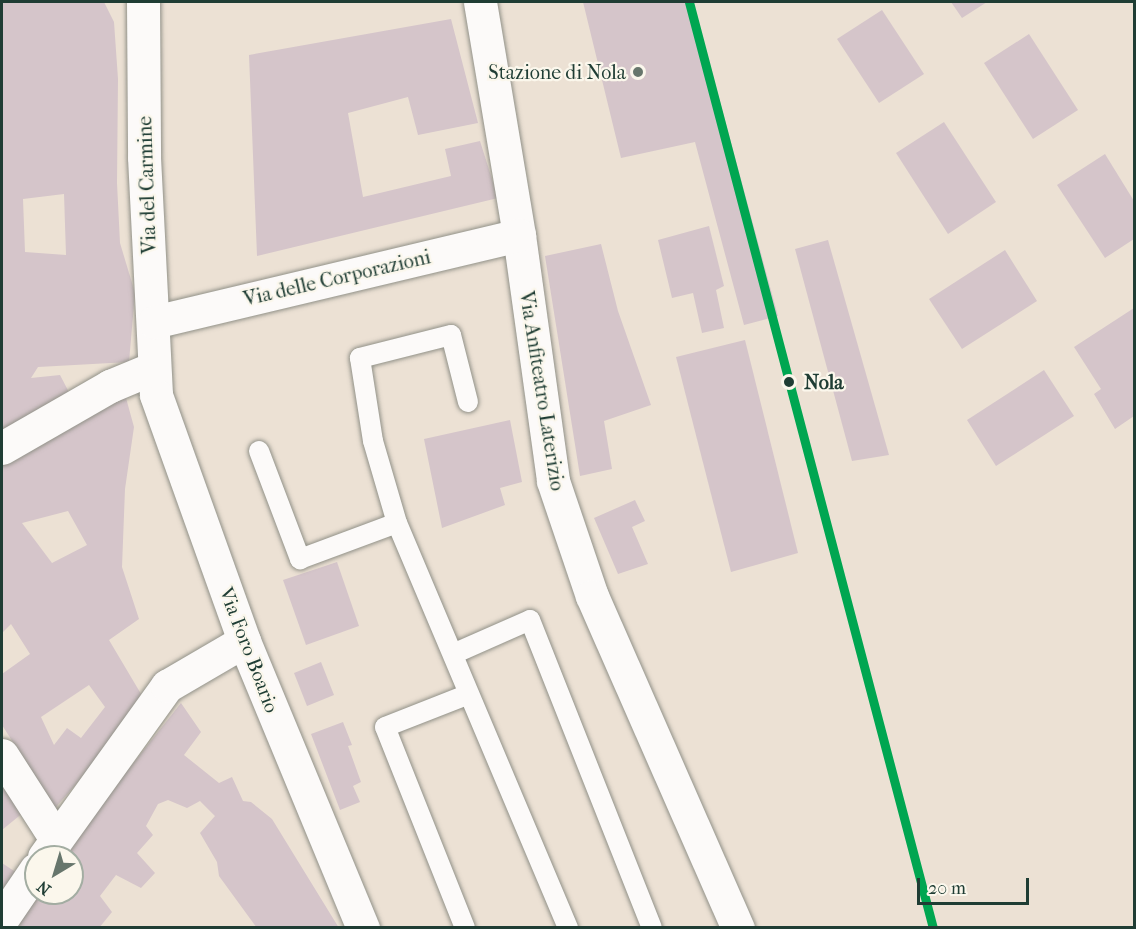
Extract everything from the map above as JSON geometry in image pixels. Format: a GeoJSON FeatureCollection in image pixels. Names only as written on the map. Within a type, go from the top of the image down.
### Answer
{"type":"FeatureCollection","features":[{"type":"Feature","properties":{"kind":"street","name":"Via del Carmine"},"geometry":{"type":"LineString","coordinates":[[142,2],[144,157],[154,322],[153,368]]}},
{"type":"Feature","properties":{"kind":"street","name":"Via Anfiteatro Laterizio"},"geometry":{"type":"LineString","coordinates":[[480,2],[519,235],[553,481],[592,596],[738,927]]}},
{"type":"Feature","properties":{"kind":"street","name":"Via delle Corporazioni"},"geometry":{"type":"LineString","coordinates":[[154,322],[519,235]]}},
{"type":"Feature","properties":{"kind":"street"},"geometry":{"type":"LineString","coordinates":[[2,448],[110,386],[153,368]]}},
{"type":"Feature","properties":{"kind":"street","name":"Via Foro Boario"},"geometry":{"type":"LineString","coordinates":[[153,368],[156,395],[244,641],[363,927]]}},
{"type":"Feature","properties":{"kind":"street"},"geometry":{"type":"LineString","coordinates":[[52,845],[166,686],[244,641]]}},
{"type":"Feature","properties":{"kind":"street"},"geometry":{"type":"LineString","coordinates":[[2,755],[48,845]]}},
{"type":"Feature","properties":{"kind":"street"},"geometry":{"type":"LineString","coordinates":[[2,919],[24,887]]}},
{"type":"Feature","properties":{"kind":"lane"},"geometry":{"type":"LineString","coordinates":[[468,402],[451,334],[360,358],[373,441],[397,523],[568,927]]}},
{"type":"Feature","properties":{"kind":"lane"},"geometry":{"type":"LineString","coordinates":[[259,451],[300,559],[397,523]]}},
{"type":"Feature","properties":{"kind":"lane"},"geometry":{"type":"LineString","coordinates":[[453,654],[530,620],[652,927]]}},
{"type":"Feature","properties":{"kind":"lane"},"geometry":{"type":"LineString","coordinates":[[465,927],[385,727],[469,694]]}},
{"type":"Feature","properties":{"kind":"building"},"geometry":{"type":"Polygon","coordinates":[[[2,2],[104,2],[114,22],[118,79],[117,183],[120,243],[135,293],[129,362],[38,367],[31,378],[60,375],[72,398],[2,438],[2,2]],[[64,194],[23,199],[25,252],[66,255],[64,194]]]}},
{"type":"Feature","properties":{"kind":"building"},"geometry":{"type":"Polygon","coordinates":[[[583,2],[693,2],[778,316],[744,325],[695,142],[621,158],[583,2]]]}},
{"type":"Feature","properties":{"kind":"building"},"geometry":{"type":"Polygon","coordinates":[[[951,2],[987,2],[962,18],[951,2]]]}},
{"type":"Feature","properties":{"kind":"building"},"geometry":{"type":"Polygon","coordinates":[[[882,10],[924,74],[879,103],[837,39],[882,10]]]}},
{"type":"Feature","properties":{"kind":"building"},"geometry":{"type":"Polygon","coordinates":[[[451,19],[478,123],[418,135],[408,97],[348,113],[363,197],[451,176],[445,149],[480,141],[498,198],[257,256],[249,55],[451,19]]]}},
{"type":"Feature","properties":{"kind":"building"},"geometry":{"type":"Polygon","coordinates":[[[1029,34],[1078,110],[1033,139],[984,63],[1029,34]]]}},
{"type":"Feature","properties":{"kind":"building"},"geometry":{"type":"Polygon","coordinates":[[[944,122],[996,202],[948,234],[896,153],[944,122]]]}},
{"type":"Feature","properties":{"kind":"building"},"geometry":{"type":"Polygon","coordinates":[[[1105,154],[1134,201],[1134,239],[1105,258],[1057,185],[1105,154]]]}},
{"type":"Feature","properties":{"kind":"building"},"geometry":{"type":"Polygon","coordinates":[[[709,226],[724,286],[716,290],[724,328],[702,333],[693,293],[672,298],[658,240],[709,226]]]}},
{"type":"Feature","properties":{"kind":"building"},"geometry":{"type":"Polygon","coordinates":[[[828,240],[889,455],[852,461],[795,249],[828,240]]]}},
{"type":"Feature","properties":{"kind":"building"},"geometry":{"type":"Polygon","coordinates":[[[601,244],[618,311],[651,405],[604,421],[612,469],[580,476],[545,256],[601,244]]]}},
{"type":"Feature","properties":{"kind":"building"},"geometry":{"type":"Polygon","coordinates":[[[1005,250],[1037,301],[962,349],[929,299],[1005,250]]]}},
{"type":"Feature","properties":{"kind":"building"},"geometry":{"type":"Polygon","coordinates":[[[1134,308],[1134,416],[1115,429],[1094,394],[1101,389],[1074,347],[1134,308]]]}},
{"type":"Feature","properties":{"kind":"building"},"geometry":{"type":"Polygon","coordinates":[[[745,340],[798,553],[731,572],[676,357],[745,340]]]}},
{"type":"Feature","properties":{"kind":"building"},"geometry":{"type":"Polygon","coordinates":[[[1044,370],[1074,416],[996,466],[967,420],[1044,370]]]}},
{"type":"Feature","properties":{"kind":"building"},"geometry":{"type":"Polygon","coordinates":[[[123,387],[134,427],[125,489],[122,567],[139,619],[109,640],[147,704],[55,808],[2,725],[2,674],[30,654],[11,624],[2,633],[2,460],[123,387]],[[68,511],[22,523],[52,563],[87,545],[68,511]],[[89,685],[41,717],[54,745],[67,728],[81,738],[105,707],[89,685]]]}},
{"type":"Feature","properties":{"kind":"building"},"geometry":{"type":"Polygon","coordinates":[[[510,420],[522,482],[500,488],[505,505],[442,528],[424,439],[510,420]]]}},
{"type":"Feature","properties":{"kind":"building"},"geometry":{"type":"Polygon","coordinates":[[[635,500],[645,521],[632,527],[648,564],[618,574],[594,518],[635,500]]]}},
{"type":"Feature","properties":{"kind":"building"},"geometry":{"type":"Polygon","coordinates":[[[337,562],[359,626],[306,645],[283,580],[337,562]]]}},
{"type":"Feature","properties":{"kind":"building"},"geometry":{"type":"Polygon","coordinates":[[[321,662],[334,695],[307,706],[294,673],[321,662]]]}},
{"type":"Feature","properties":{"kind":"building"},"geometry":{"type":"Polygon","coordinates":[[[181,703],[201,732],[184,755],[219,783],[232,777],[243,801],[251,802],[272,819],[339,928],[257,928],[219,876],[217,862],[200,833],[215,816],[200,801],[187,808],[168,800],[158,804],[146,826],[153,835],[137,853],[155,873],[141,888],[116,875],[100,896],[112,912],[99,928],[9,928],[27,905],[84,905],[84,845],[69,845],[181,703]]]}},
{"type":"Feature","properties":{"kind":"building"},"geometry":{"type":"Polygon","coordinates":[[[343,722],[352,745],[348,746],[361,782],[353,786],[360,802],[340,810],[311,734],[343,722]]]}},
{"type":"Feature","properties":{"kind":"building"},"geometry":{"type":"Polygon","coordinates":[[[2,777],[24,812],[2,830],[2,777]]]}},
{"type":"Feature","properties":{"kind":"building"},"geometry":{"type":"Polygon","coordinates":[[[2,863],[24,878],[24,882],[2,910],[2,863]]]}},
{"type":"Feature","properties":{"kind":"transit line"},"geometry":{"type":"LineString","coordinates":[[689,2],[933,928]]}},
{"type":"Feature","properties":{"kind":"place","name":"Stazione di Nola"},"geometry":{"type":"Point","coordinates":[638,72]}},
{"type":"Feature","properties":{"kind":"place","name":"Nola"},"geometry":{"type":"Point","coordinates":[789,382]}}]}
